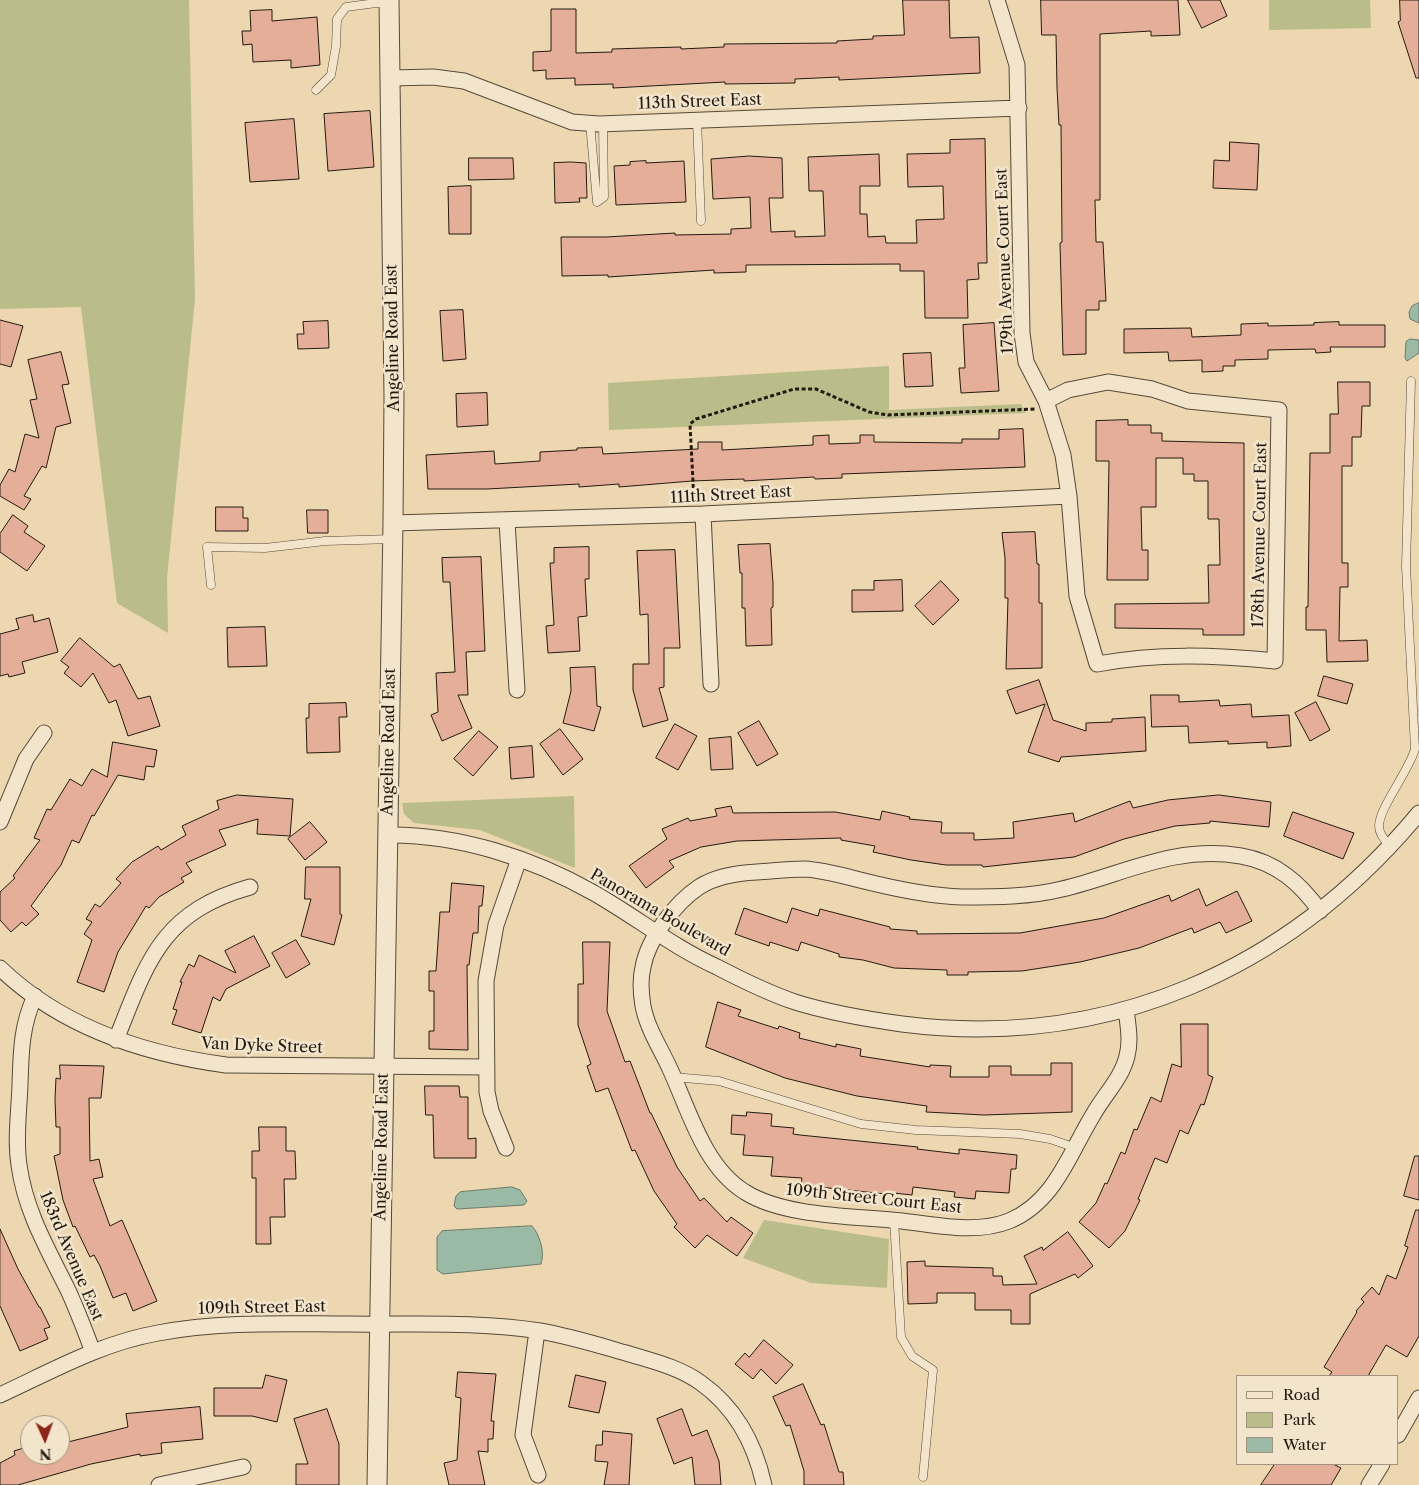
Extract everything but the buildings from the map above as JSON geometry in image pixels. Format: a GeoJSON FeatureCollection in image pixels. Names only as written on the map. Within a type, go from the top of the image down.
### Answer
{"type":"FeatureCollection","features":[{"type":"Feature","properties":{"kind":"street","name":"179th Avenue Court East"},"geometry":{"type":"LineString","coordinates":[[997,0],[1016,57],[1019,108],[1022,333],[1026,362],[1047,405],[1063,455],[1069,496],[1077,596],[1096,664]]}},
{"type":"Feature","properties":{"kind":"street","name":"Angeline Road East"},"geometry":{"type":"LineString","coordinates":[[377,1485],[393,531],[389,2]]}},
{"type":"Feature","properties":{"kind":"street","name":"113th Street East"},"geometry":{"type":"LineString","coordinates":[[391,78],[433,77],[464,82],[572,122],[697,120],[1019,108]]}},
{"type":"Feature","properties":{"kind":"street","name":"178th Avenue Court East"},"geometry":{"type":"LineString","coordinates":[[1047,405],[1068,390],[1108,382],[1152,389],[1188,401],[1279,410],[1275,661],[1210,655],[1136,657],[1096,664]]}},
{"type":"Feature","properties":{"kind":"street","name":"111th Street East"},"geometry":{"type":"LineString","coordinates":[[393,531],[507,521],[699,514],[1069,496]]}},
{"type":"Feature","properties":{"kind":"street"},"geometry":{"type":"LineString","coordinates":[[699,514],[711,684]]}},
{"type":"Feature","properties":{"kind":"street"},"geometry":{"type":"LineString","coordinates":[[507,521],[517,690]]}},
{"type":"Feature","properties":{"kind":"street"},"geometry":{"type":"LineString","coordinates":[[0,822],[26,759],[44,733]]}},
{"type":"Feature","properties":{"kind":"street","name":"Panorama Boulevard"},"geometry":{"type":"LineString","coordinates":[[387,835],[417,834],[470,844],[519,859],[592,892],[713,966],[788,999],[842,1014],[883,1021],[971,1030],[1055,1025],[1126,1010],[1206,980],[1248,960],[1320,911],[1353,884],[1390,847],[1419,814]]}},
{"type":"Feature","properties":{"kind":"street","name":"109th Street Court East"},"geometry":{"type":"LineString","coordinates":[[1126,1010],[1129,1038],[1128,1053],[1124,1066],[1096,1110],[1059,1178],[1037,1203],[1009,1221],[984,1228],[894,1220],[780,1208],[740,1189],[713,1159],[697,1130],[643,1008],[643,965],[668,916],[684,899],[712,880],[730,875],[802,869],[930,894],[962,897],[1031,895],[1087,882],[1168,856],[1193,853],[1242,856],[1266,862],[1282,871],[1304,889],[1320,911]]}},
{"type":"Feature","properties":{"kind":"street"},"geometry":{"type":"LineString","coordinates":[[506,1148],[491,1111],[487,1092],[486,981],[496,925],[519,859]]}},
{"type":"Feature","properties":{"kind":"street"},"geometry":{"type":"LineString","coordinates":[[116,1040],[145,968],[166,935],[200,907],[226,894],[250,887]]}},
{"type":"Feature","properties":{"kind":"street","name":"Van Dyke Street"},"geometry":{"type":"LineString","coordinates":[[0,968],[35,996],[77,1022],[116,1040],[177,1058],[226,1065],[487,1067]]}},
{"type":"Feature","properties":{"kind":"street","name":"183rd Avenue East"},"geometry":{"type":"LineString","coordinates":[[35,996],[24,1027],[20,1048],[17,1133],[19,1164],[26,1199],[35,1225],[68,1291],[93,1352]]}},
{"type":"Feature","properties":{"kind":"street","name":"109th Street East"},"geometry":{"type":"LineString","coordinates":[[0,1395],[93,1352],[155,1333],[194,1327],[233,1323],[498,1326],[537,1331],[586,1341],[679,1370],[699,1382],[725,1404],[742,1425],[760,1465],[764,1485]]}},
{"type":"Feature","properties":{"kind":"street"},"geometry":{"type":"LineString","coordinates":[[537,1331],[523,1435],[538,1475]]}},
{"type":"Feature","properties":{"kind":"street"},"geometry":{"type":"LineString","coordinates":[[1399,1433],[1419,1398]]}},
{"type":"Feature","properties":{"kind":"street"},"geometry":{"type":"LineString","coordinates":[[1375,1483],[1382,1465]]}},
{"type":"Feature","properties":{"kind":"street"},"geometry":{"type":"LineString","coordinates":[[159,1485],[243,1467]]}},
{"type":"Feature","properties":{"kind":"lane"},"geometry":{"type":"LineString","coordinates":[[316,90],[331,75],[336,46],[337,19],[346,7],[389,2]]}},
{"type":"Feature","properties":{"kind":"lane"},"geometry":{"type":"LineString","coordinates":[[697,120],[701,221]]}},
{"type":"Feature","properties":{"kind":"lane"},"geometry":{"type":"LineString","coordinates":[[597,123],[604,196],[597,202],[597,123]]}},
{"type":"Feature","properties":{"kind":"lane"},"geometry":{"type":"LineString","coordinates":[[1390,847],[1380,831],[1380,818],[1412,760],[1415,749],[1406,566],[1411,381]]}},
{"type":"Feature","properties":{"kind":"lane"},"geometry":{"type":"LineString","coordinates":[[210,585],[207,547],[265,548],[393,531]]}},
{"type":"Feature","properties":{"kind":"lane"},"geometry":{"type":"LineString","coordinates":[[673,1077],[719,1081],[861,1124],[916,1130],[1020,1134],[1050,1139],[1076,1148]]}},
{"type":"Feature","properties":{"kind":"lane"},"geometry":{"type":"LineString","coordinates":[[894,1220],[900,1337],[912,1356],[933,1370],[923,1477]]}},
{"type":"Feature","properties":{"kind":"path"},"geometry":{"type":"LineString","coordinates":[[699,514],[690,424],[696,419],[794,389],[816,389],[869,412],[888,415],[1047,405]]}},
{"type":"Feature","properties":{"kind":"green space"},"geometry":{"type":"Polygon","coordinates":[[[0,0],[189,0],[195,299],[167,578],[168,633],[117,603],[81,307],[0,309],[0,0]]]}},
{"type":"Feature","properties":{"kind":"green space"},"geometry":{"type":"Polygon","coordinates":[[[1269,0],[1370,0],[1371,28],[1269,30],[1269,0]]]}},
{"type":"Feature","properties":{"kind":"green space"},"geometry":{"type":"Polygon","coordinates":[[[889,366],[889,410],[1021,404],[1026,413],[609,430],[608,383],[889,366]]]}},
{"type":"Feature","properties":{"kind":"green space"},"geometry":{"type":"Polygon","coordinates":[[[574,796],[575,868],[480,830],[414,823],[404,814],[402,803],[574,796]]]}},
{"type":"Feature","properties":{"kind":"green space"},"geometry":{"type":"Polygon","coordinates":[[[764,1220],[889,1239],[887,1288],[811,1283],[743,1258],[764,1220]]]}},
{"type":"Feature","properties":{"kind":"water"},"geometry":{"type":"Polygon","coordinates":[[[1419,303],[1419,323],[1410,319],[1409,312],[1412,306],[1419,303]]]}},
{"type":"Feature","properties":{"kind":"water"},"geometry":{"type":"Polygon","coordinates":[[[1410,339],[1419,340],[1419,353],[1407,361],[1405,358],[1406,342],[1410,339]]]}},
{"type":"Feature","properties":{"kind":"water"},"geometry":{"type":"Polygon","coordinates":[[[512,1187],[520,1190],[527,1201],[524,1205],[457,1209],[454,1206],[456,1196],[460,1192],[512,1187]]]}},
{"type":"Feature","properties":{"kind":"water"},"geometry":{"type":"Polygon","coordinates":[[[532,1226],[541,1244],[541,1264],[443,1274],[437,1270],[437,1237],[442,1231],[532,1226]]]}}]}
